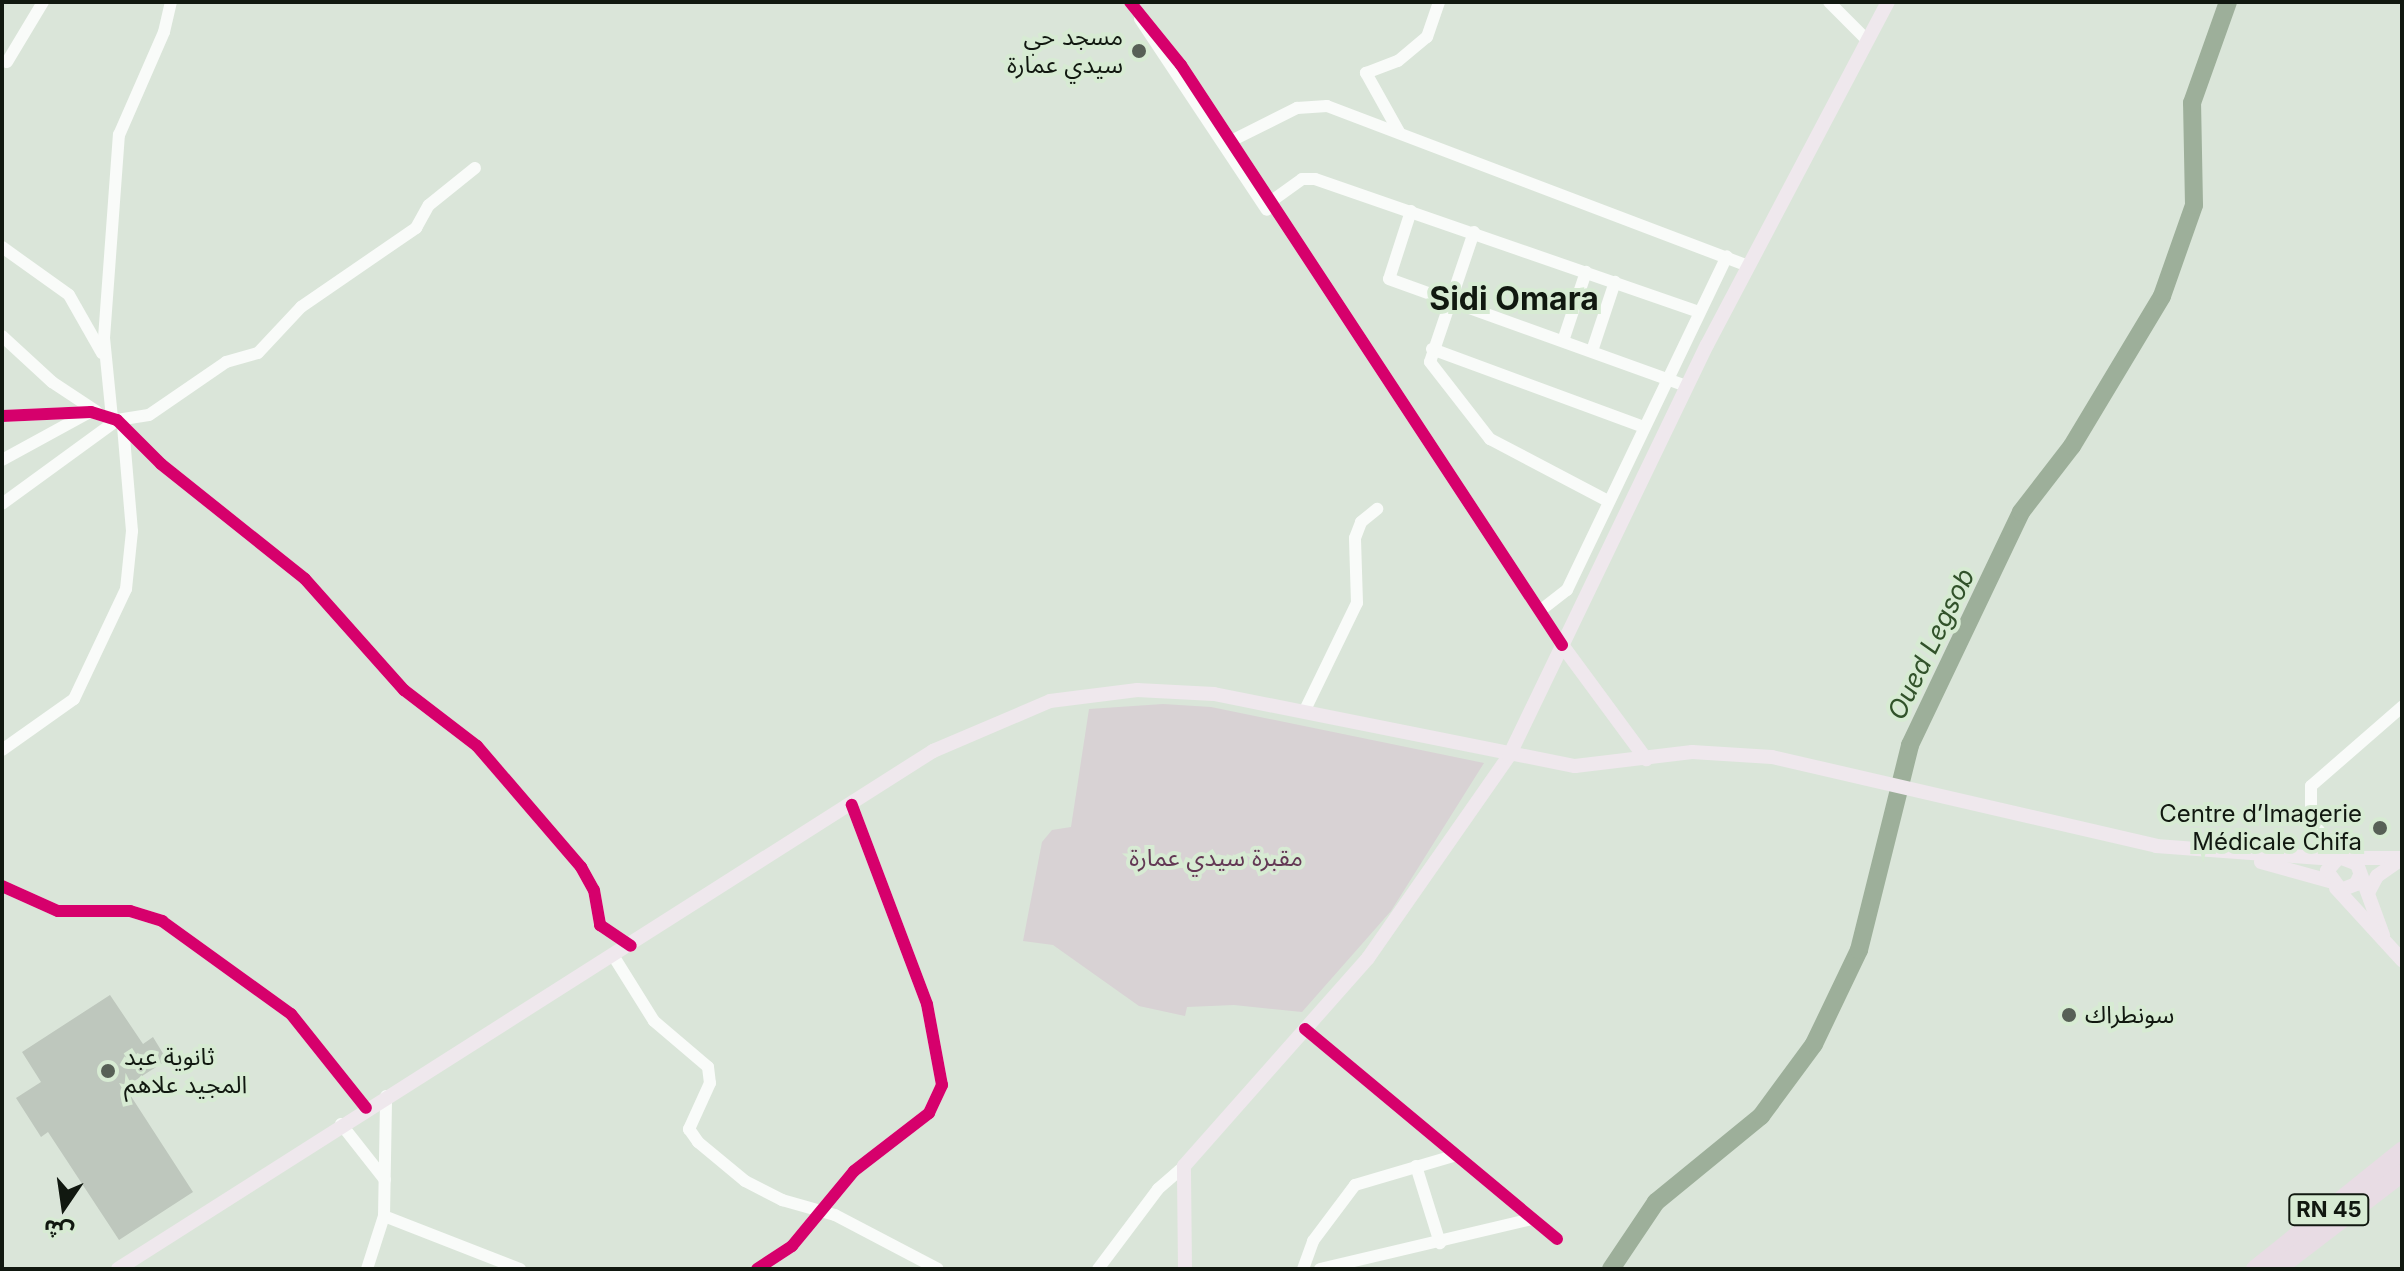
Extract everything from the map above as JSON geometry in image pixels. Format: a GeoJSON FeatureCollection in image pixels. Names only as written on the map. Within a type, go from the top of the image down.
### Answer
{"type":"FeatureCollection","features":[{"type":"Feature","properties":{"kind":"highway","name":"RN 45"},"geometry":{"type":"LineString","coordinates":[[2255,1269],[2402,1151]]}},
{"type":"Feature","properties":{"kind":"highway","name":"RN 45"},"geometry":{"type":"LineString","coordinates":[[2277,1269],[2402,1173]]}},
{"type":"Feature","properties":{"kind":"main road"},"geometry":{"type":"LineString","coordinates":[[1185,1269],[1184,1166],[1305,1029],[1417,895],[1509,756],[1687,386],[1888,2]]}},
{"type":"Feature","properties":{"kind":"main road"},"geometry":{"type":"LineString","coordinates":[[1562,645],[1646,759]]}},
{"type":"Feature","properties":{"kind":"main road"},"geometry":{"type":"LineString","coordinates":[[118,1269],[366,1108],[614,957],[963,734],[1050,701],[1177,690],[1304,712],[1509,756],[1575,766],[1730,753],[1881,781],[2117,838],[2242,856],[2402,858]]}},
{"type":"Feature","properties":{"kind":"main road"},"geometry":{"type":"LineString","coordinates":[[2242,856],[2352,888],[2360,875]]}},
{"type":"Feature","properties":{"kind":"main road"},"geometry":{"type":"LineString","coordinates":[[2341,858],[2360,875],[2383,935]]}},
{"type":"Feature","properties":{"kind":"main road"},"geometry":{"type":"LineString","coordinates":[[2332,884],[2341,858]]}},
{"type":"Feature","properties":{"kind":"main road"},"geometry":{"type":"LineString","coordinates":[[2368,893],[2377,876],[2402,858]]}},
{"type":"Feature","properties":{"kind":"main road"},"geometry":{"type":"LineString","coordinates":[[2332,884],[2383,935],[2402,960]]}},
{"type":"Feature","properties":{"kind":"street"},"geometry":{"type":"LineString","coordinates":[[4,63],[43,2]]}},
{"type":"Feature","properties":{"kind":"street"},"geometry":{"type":"LineString","coordinates":[[2,750],[74,699],[90,674],[126,589],[132,531],[109,418],[107,363],[119,135],[164,32],[171,2]]}},
{"type":"Feature","properties":{"kind":"street"},"geometry":{"type":"LineString","coordinates":[[1399,132],[1366,73],[1398,61],[1427,37],[1439,2]]}},
{"type":"Feature","properties":{"kind":"street"},"geometry":{"type":"LineString","coordinates":[[1829,2],[1867,40]]}},
{"type":"Feature","properties":{"kind":"street"},"geometry":{"type":"LineString","coordinates":[[1132,6],[1231,141],[1268,204]]}},
{"type":"Feature","properties":{"kind":"street"},"geometry":{"type":"LineString","coordinates":[[1132,6],[1533,597],[1562,645]]}},
{"type":"Feature","properties":{"kind":"street"},"geometry":{"type":"LineString","coordinates":[[1231,141],[1309,106],[1336,109],[1749,266]]}},
{"type":"Feature","properties":{"kind":"street"},"geometry":{"type":"LineString","coordinates":[[2,416],[109,418],[149,415],[226,362],[258,353],[301,307],[416,228],[429,205],[475,168]]}},
{"type":"Feature","properties":{"kind":"street"},"geometry":{"type":"LineString","coordinates":[[1268,204],[1307,178],[1474,232],[1699,312]]}},
{"type":"Feature","properties":{"kind":"street"},"geometry":{"type":"LineString","coordinates":[[1411,211],[1387,277],[1687,386]]}},
{"type":"Feature","properties":{"kind":"street"},"geometry":{"type":"LineString","coordinates":[[1474,232],[1430,362],[1481,431],[1608,501]]}},
{"type":"Feature","properties":{"kind":"street"},"geometry":{"type":"LineString","coordinates":[[2,247],[69,295],[107,363]]}},
{"type":"Feature","properties":{"kind":"street"},"geometry":{"type":"LineString","coordinates":[[1541,610],[1567,590],[1727,256]]}},
{"type":"Feature","properties":{"kind":"street"},"geometry":{"type":"LineString","coordinates":[[1563,341],[1586,272]]}},
{"type":"Feature","properties":{"kind":"street"},"geometry":{"type":"LineString","coordinates":[[1592,351],[1615,282]]}},
{"type":"Feature","properties":{"kind":"street"},"geometry":{"type":"LineString","coordinates":[[2,336],[52,382],[109,418],[305,579],[404,690],[477,746],[581,867],[594,890],[600,925],[631,946]]}},
{"type":"Feature","properties":{"kind":"street"},"geometry":{"type":"LineString","coordinates":[[1432,349],[1644,427]]}},
{"type":"Feature","properties":{"kind":"street"},"geometry":{"type":"LineString","coordinates":[[2,460],[109,418]]}},
{"type":"Feature","properties":{"kind":"street"},"geometry":{"type":"LineString","coordinates":[[2,504],[109,418]]}},
{"type":"Feature","properties":{"kind":"street"},"geometry":{"type":"LineString","coordinates":[[1304,712],[1357,603],[1355,538],[1361,522],[1377,509]]}},
{"type":"Feature","properties":{"kind":"street"},"geometry":{"type":"LineString","coordinates":[[1590,539],[1607,547]]}},
{"type":"Feature","properties":{"kind":"street"},"geometry":{"type":"LineString","coordinates":[[1567,590],[1581,602]]}},
{"type":"Feature","properties":{"kind":"street"},"geometry":{"type":"LineString","coordinates":[[2341,858],[2311,820],[2311,786],[2402,707]]}},
{"type":"Feature","properties":{"kind":"street"},"geometry":{"type":"LineString","coordinates":[[757,1269],[792,1246],[854,1171],[929,1113],[942,1085],[927,1004],[852,805]]}},
{"type":"Feature","properties":{"kind":"street"},"geometry":{"type":"LineString","coordinates":[[2,886],[58,911],[130,911],[162,921],[291,1014],[366,1108]]}},
{"type":"Feature","properties":{"kind":"street"},"geometry":{"type":"LineString","coordinates":[[614,957],[654,1021],[708,1067],[710,1083],[690,1134],[745,1181],[897,1244],[938,1269]]}},
{"type":"Feature","properties":{"kind":"street"},"geometry":{"type":"LineString","coordinates":[[1305,1029],[1557,1239]]}},
{"type":"Feature","properties":{"kind":"street"},"geometry":{"type":"LineString","coordinates":[[367,1269],[384,1216],[386,1096]]}},
{"type":"Feature","properties":{"kind":"street"},"geometry":{"type":"LineString","coordinates":[[341,1124],[385,1180]]}},
{"type":"Feature","properties":{"kind":"street"},"geometry":{"type":"LineString","coordinates":[[1303,1269],[1313,1241],[1355,1185],[1457,1155]]}},
{"type":"Feature","properties":{"kind":"street"},"geometry":{"type":"LineString","coordinates":[[1098,1269],[1158,1189],[1184,1166]]}},
{"type":"Feature","properties":{"kind":"street"},"geometry":{"type":"LineString","coordinates":[[1416,1166],[1440,1243]]}},
{"type":"Feature","properties":{"kind":"street"},"geometry":{"type":"LineString","coordinates":[[384,1216],[520,1269]]}},
{"type":"Feature","properties":{"kind":"street"},"geometry":{"type":"LineString","coordinates":[[1320,1269],[1532,1219]]}},
{"type":"Feature","properties":{"kind":"green space","name":"مقبرة سيدي عمارة"},"geometry":{"type":"Polygon","coordinates":[[[1163,704],[1211,707],[1484,763],[1391,911],[1302,1012],[1234,1005],[1187,1007],[1185,1016],[1139,1006],[1053,945],[1023,941],[1042,842],[1052,830],[1071,827],[1089,709],[1163,704]]]}},
{"type":"Feature","properties":{"kind":"building"},"geometry":{"type":"Polygon","coordinates":[[[110,995],[143,1044],[153,1037],[167,1060],[125,1087],[193,1192],[119,1240],[48,1132],[41,1137],[16,1098],[41,1082],[22,1052],[110,995]]]}},
{"type":"Feature","properties":{"kind":"waterway","name":"Oued Legsob"},"geometry":{"type":"LineString","coordinates":[[1611,1269],[1656,1202],[1761,1116],[1814,1044],[1859,950],[1910,745],[2021,512],[2072,446],[2162,296],[2194,205],[2192,103],[2228,2]]}},
{"type":"Feature","properties":{"kind":"cycle path"},"geometry":{"type":"LineString","coordinates":[[1130,2],[1181,65],[1562,645]]}},
{"type":"Feature","properties":{"kind":"cycle path"},"geometry":{"type":"LineString","coordinates":[[2,416],[91,412],[117,420],[161,464],[305,579],[404,690],[477,746],[581,867],[594,890],[600,925],[631,946]]}},
{"type":"Feature","properties":{"kind":"cycle path"},"geometry":{"type":"LineString","coordinates":[[757,1269],[792,1246],[854,1171],[929,1113],[942,1085],[927,1004],[852,805]]}},
{"type":"Feature","properties":{"kind":"cycle path"},"geometry":{"type":"LineString","coordinates":[[2,886],[58,911],[130,911],[162,921],[291,1014],[366,1108]]}},
{"type":"Feature","properties":{"kind":"cycle path"},"geometry":{"type":"LineString","coordinates":[[1305,1029],[1557,1239]]}},
{"type":"Feature","properties":{"kind":"place","name":"مسجد حي سيدي عمارة"},"geometry":{"type":"Point","coordinates":[1139,51]}},
{"type":"Feature","properties":{"kind":"place","name":"Centre d’Imagerie Médicale Chifa"},"geometry":{"type":"Point","coordinates":[2380,828]}},
{"type":"Feature","properties":{"kind":"place","name":"سونطراك"},"geometry":{"type":"Point","coordinates":[2069,1015]}},
{"type":"Feature","properties":{"kind":"place","name":"ثانوية عبد المجيد علاهم"},"geometry":{"type":"Point","coordinates":[108,1071]}},
{"type":"Feature","properties":{"kind":"district","name":"Sidi Omara"},"geometry":{"type":"Point","coordinates":[1514,299]}}]}
